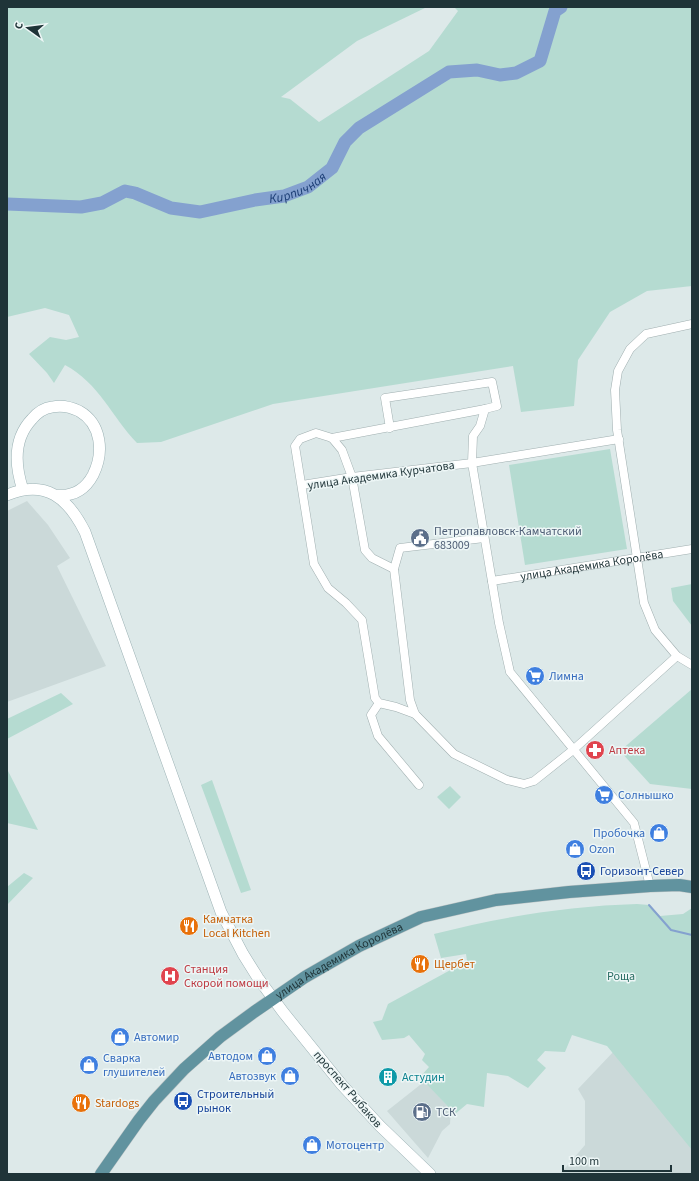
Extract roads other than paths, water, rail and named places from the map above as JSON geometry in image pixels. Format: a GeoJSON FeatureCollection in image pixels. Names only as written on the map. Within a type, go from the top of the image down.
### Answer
{"type":"FeatureCollection","features":[{"type":"Feature","properties":{"kind":"main road"},"geometry":{"type":"LineString","coordinates":[[7,495],[23,490],[40,490],[55,495],[67,495],[82,489],[92,476],[99,457],[98,433],[94,424],[82,413],[69,407],[52,407],[44,409],[36,414],[25,427],[21,434],[17,462],[18,476],[23,490]]}},
{"type":"Feature","properties":{"kind":"main road","name":"проспект Рыбаков"},"geometry":{"type":"LineString","coordinates":[[55,495],[69,506],[85,532],[220,912],[243,954],[273,999],[342,1085],[380,1126],[430,1174]]}},
{"type":"Feature","properties":{"kind":"main road","name":"улица Академика Королёва"},"geometry":{"type":"LineString","coordinates":[[101,1174],[154,1101],[184,1069],[220,1037],[305,977],[359,946],[421,917],[496,900],[569,892],[650,886],[679,885],[692,887]]}},
{"type":"Feature","properties":{"kind":"street"},"geometry":{"type":"LineString","coordinates":[[692,324],[646,334],[630,349],[618,371],[615,390],[619,439],[644,603],[655,630],[677,656],[692,665]]}},
{"type":"Feature","properties":{"kind":"street"},"geometry":{"type":"LineString","coordinates":[[302,485],[295,446],[300,439],[316,433],[332,438],[390,428],[497,406],[492,382],[385,398],[390,428]]}},
{"type":"Feature","properties":{"kind":"street"},"geometry":{"type":"LineString","coordinates":[[472,462],[473,436],[480,426],[485,409]]}},
{"type":"Feature","properties":{"kind":"street"},"geometry":{"type":"LineString","coordinates":[[332,438],[342,450],[352,477],[365,550],[372,558],[394,569]]}},
{"type":"Feature","properties":{"kind":"street","name":"улица Академика Курчатова"},"geometry":{"type":"LineString","coordinates":[[379,703],[375,698],[362,620],[346,603],[328,588],[314,564],[302,485],[352,477],[472,462],[619,439]]}},
{"type":"Feature","properties":{"kind":"street","name":"улица Академика Курчатова"},"geometry":{"type":"LineString","coordinates":[[472,462],[484,538]]}},
{"type":"Feature","properties":{"kind":"street"},"geometry":{"type":"LineString","coordinates":[[650,886],[634,823],[573,750],[510,672],[500,629],[484,538],[400,548],[394,569],[410,700],[415,714],[454,754],[507,780],[524,784],[534,782],[573,750],[677,656]]}},
{"type":"Feature","properties":{"kind":"street","name":"улица Академика Королёва"},"geometry":{"type":"LineString","coordinates":[[492,582],[692,549]]}},
{"type":"Feature","properties":{"kind":"street"},"geometry":{"type":"LineString","coordinates":[[415,714],[379,703],[371,715],[378,736],[419,785]]}},
{"type":"Feature","properties":{"kind":"waterway","name":"Кирпичная"},"geometry":{"type":"LineString","coordinates":[[7,204],[81,207],[102,203],[125,191],[135,193],[171,208],[200,212],[255,200],[284,196],[308,187],[332,168],[345,142],[359,128],[449,72],[477,70],[500,75],[516,73],[540,61],[555,11],[561,7]]}},
{"type":"Feature","properties":{"kind":"waterway"},"geometry":{"type":"LineString","coordinates":[[649,905],[671,930],[692,935]]}},
{"type":"Feature","properties":{"kind":"place","name":"Петропавловск-Камчатский 683009"},"geometry":{"type":"Point","coordinates":[420,538]}},
{"type":"Feature","properties":{"kind":"place","name":"Лимна"},"geometry":{"type":"Point","coordinates":[535,676]}},
{"type":"Feature","properties":{"kind":"place","name":"Аптека"},"geometry":{"type":"Point","coordinates":[595,750]}},
{"type":"Feature","properties":{"kind":"place","name":"Солнышко"},"geometry":{"type":"Point","coordinates":[604,795]}},
{"type":"Feature","properties":{"kind":"place","name":"Пробочка"},"geometry":{"type":"Point","coordinates":[659,833]}},
{"type":"Feature","properties":{"kind":"place","name":"Ozon"},"geometry":{"type":"Point","coordinates":[575,849]}},
{"type":"Feature","properties":{"kind":"place","name":"Горизонт-Север"},"geometry":{"type":"Point","coordinates":[586,871]}},
{"type":"Feature","properties":{"kind":"place","name":"Камчатка Local Kitchen"},"geometry":{"type":"Point","coordinates":[189,926]}},
{"type":"Feature","properties":{"kind":"place","name":"Щербет"},"geometry":{"type":"Point","coordinates":[420,964]}},
{"type":"Feature","properties":{"kind":"place","name":"Станция Скорой помощи"},"geometry":{"type":"Point","coordinates":[170,976]}},
{"type":"Feature","properties":{"kind":"place","name":"Автомир"},"geometry":{"type":"Point","coordinates":[120,1037]}},
{"type":"Feature","properties":{"kind":"place","name":"Автодом"},"geometry":{"type":"Point","coordinates":[267,1056]}},
{"type":"Feature","properties":{"kind":"place","name":"Сварка глушителей"},"geometry":{"type":"Point","coordinates":[89,1065]}},
{"type":"Feature","properties":{"kind":"place","name":"Автозвук"},"geometry":{"type":"Point","coordinates":[290,1076]}},
{"type":"Feature","properties":{"kind":"place","name":"Астудин"},"geometry":{"type":"Point","coordinates":[388,1077]}},
{"type":"Feature","properties":{"kind":"place","name":"Строительный рынок"},"geometry":{"type":"Point","coordinates":[183,1101]}},
{"type":"Feature","properties":{"kind":"place","name":"Stardogs"},"geometry":{"type":"Point","coordinates":[81,1103]}},
{"type":"Feature","properties":{"kind":"place","name":"ТСК"},"geometry":{"type":"Point","coordinates":[422,1112]}},
{"type":"Feature","properties":{"kind":"place","name":"Мотоцентр"},"geometry":{"type":"Point","coordinates":[312,1145]}},
{"type":"Feature","properties":{"kind":"park label","name":"Роща"},"geometry":{"type":"Point","coordinates":[621,976]}}]}
